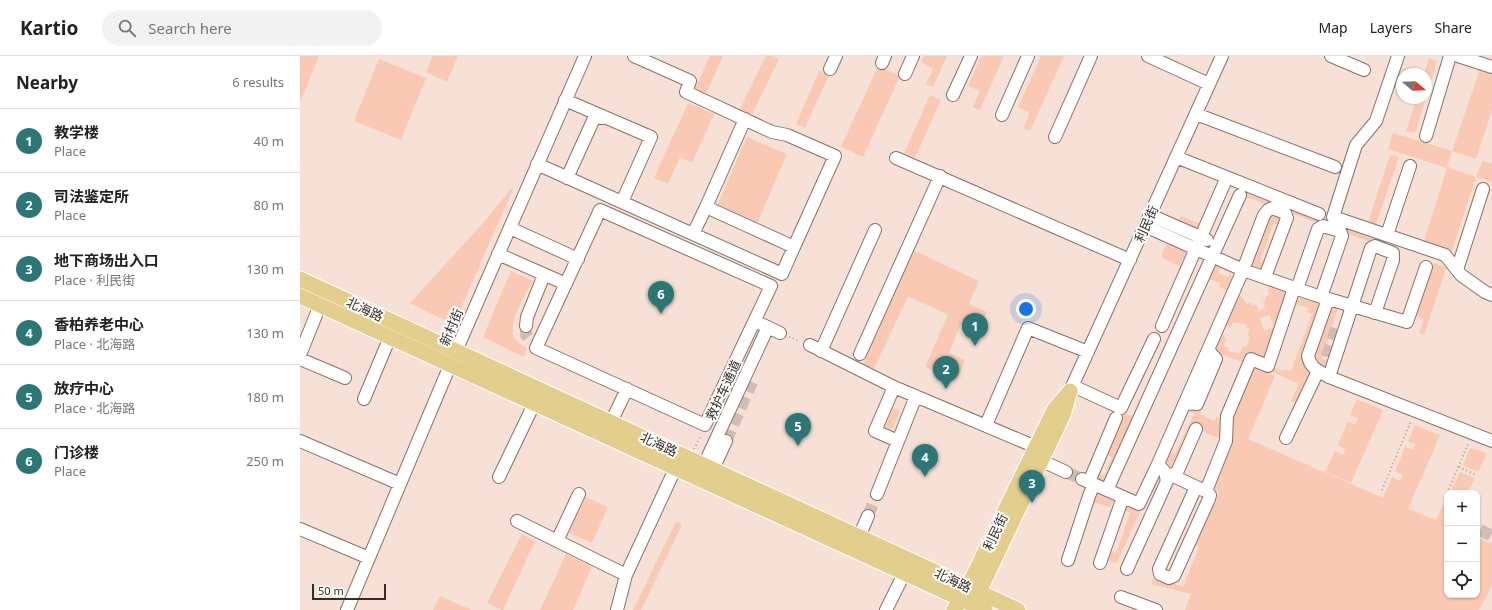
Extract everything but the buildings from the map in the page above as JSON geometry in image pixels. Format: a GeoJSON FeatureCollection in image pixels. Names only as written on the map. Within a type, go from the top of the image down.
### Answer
{"type":"FeatureCollection","features":[{"type":"Feature","properties":{"kind":"main road","name":"北海路"},"geometry":{"type":"LineString","coordinates":[[300,279],[859,537],[970,602]]}},
{"type":"Feature","properties":{"kind":"main road","name":"北海路"},"geometry":{"type":"LineString","coordinates":[[300,296],[904,574],[970,602],[1018,610]]}},
{"type":"Feature","properties":{"kind":"main road","name":"利民街"},"geometry":{"type":"LineString","coordinates":[[970,602],[1036,446],[1054,410],[1071,388]]}},
{"type":"Feature","properties":{"kind":"main road","name":"利民街"},"geometry":{"type":"LineString","coordinates":[[970,602],[1042,461],[1063,415],[1071,388]]}},
{"type":"Feature","properties":{"kind":"street","name":"新村街"},"geometry":{"type":"LineString","coordinates":[[347,610],[456,351],[585,56]]}},
{"type":"Feature","properties":{"kind":"street"},"geometry":{"type":"LineString","coordinates":[[537,164],[782,274],[835,156],[787,135],[772,132],[686,92],[690,81],[634,56]]}},
{"type":"Feature","properties":{"kind":"street"},"geometry":{"type":"LineString","coordinates":[[830,69],[836,56]]}},
{"type":"Feature","properties":{"kind":"street"},"geometry":{"type":"LineString","coordinates":[[905,74],[913,56]]}},
{"type":"Feature","properties":{"kind":"street"},"geometry":{"type":"LineString","coordinates":[[953,95],[971,56]]}},
{"type":"Feature","properties":{"kind":"street"},"geometry":{"type":"LineString","coordinates":[[1002,115],[1028,56]]}},
{"type":"Feature","properties":{"kind":"street"},"geometry":{"type":"LineString","coordinates":[[1055,137],[1091,56]]}},
{"type":"Feature","properties":{"kind":"street"},"geometry":{"type":"LineString","coordinates":[[1148,56],[1209,84]]}},
{"type":"Feature","properties":{"kind":"street","name":"利民街"},"geometry":{"type":"LineString","coordinates":[[1071,388],[1222,56]]}},
{"type":"Feature","properties":{"kind":"street"},"geometry":{"type":"LineString","coordinates":[[1331,56],[1364,70]]}},
{"type":"Feature","properties":{"kind":"street"},"geometry":{"type":"LineString","coordinates":[[1398,56],[1376,121],[1356,145],[1333,217],[1445,255],[1461,275],[1485,292],[1492,294]]}},
{"type":"Feature","properties":{"kind":"street"},"geometry":{"type":"LineString","coordinates":[[1426,136],[1450,56]]}},
{"type":"Feature","properties":{"kind":"street"},"geometry":{"type":"LineString","coordinates":[[1458,56],[1488,62]]}},
{"type":"Feature","properties":{"kind":"street"},"geometry":{"type":"LineString","coordinates":[[565,100],[651,137],[622,202]]}},
{"type":"Feature","properties":{"kind":"street"},"geometry":{"type":"LineString","coordinates":[[596,114],[606,124]]}},
{"type":"Feature","properties":{"kind":"street"},"geometry":{"type":"LineString","coordinates":[[567,178],[596,114]]}},
{"type":"Feature","properties":{"kind":"street"},"geometry":{"type":"LineString","coordinates":[[1196,114],[1335,167]]}},
{"type":"Feature","properties":{"kind":"street"},"geometry":{"type":"LineString","coordinates":[[693,234],[745,120]]}},
{"type":"Feature","properties":{"kind":"street"},"geometry":{"type":"LineString","coordinates":[[1176,157],[1319,214]]}},
{"type":"Feature","properties":{"kind":"street"},"geometry":{"type":"LineString","coordinates":[[896,158],[1130,260]]}},
{"type":"Feature","properties":{"kind":"street"},"geometry":{"type":"LineString","coordinates":[[1386,236],[1410,166]]}},
{"type":"Feature","properties":{"kind":"street"},"geometry":{"type":"LineString","coordinates":[[860,354],[940,176]]}},
{"type":"Feature","properties":{"kind":"street"},"geometry":{"type":"LineString","coordinates":[[1162,326],[1224,184]]}},
{"type":"Feature","properties":{"kind":"street"},"geometry":{"type":"LineString","coordinates":[[1457,270],[1483,189]]}},
{"type":"Feature","properties":{"kind":"street"},"geometry":{"type":"LineString","coordinates":[[1107,490],[1240,195]]}},
{"type":"Feature","properties":{"kind":"street"},"geometry":{"type":"LineString","coordinates":[[706,207],[794,247]]}},
{"type":"Feature","properties":{"kind":"street"},"geometry":{"type":"LineString","coordinates":[[1127,569],[1167,481],[1166,471],[1185,403],[1243,270],[1264,215],[1272,208],[1285,213],[1287,218],[1265,277]]}},
{"type":"Feature","properties":{"kind":"street"},"geometry":{"type":"LineString","coordinates":[[600,210],[771,286],[705,425],[536,348],[566,284],[600,210]]}},
{"type":"Feature","properties":{"kind":"street"},"geometry":{"type":"LineString","coordinates":[[1147,221],[1199,243],[1218,245]]}},
{"type":"Feature","properties":{"kind":"street"},"geometry":{"type":"LineString","coordinates":[[1166,471],[1201,489],[1210,495],[1174,576],[1169,578],[1160,574],[1159,569],[1201,489],[1226,441],[1227,416],[1250,359],[1268,366],[1318,229],[1323,226],[1340,232],[1342,236],[1308,356],[1309,362],[1314,369],[1492,441]]}},
{"type":"Feature","properties":{"kind":"street"},"geometry":{"type":"LineString","coordinates":[[510,228],[578,259]]}},
{"type":"Feature","properties":{"kind":"street"},"geometry":{"type":"LineString","coordinates":[[875,230],[816,348],[894,387],[1036,446]]}},
{"type":"Feature","properties":{"kind":"street"},"geometry":{"type":"LineString","coordinates":[[1199,243],[1213,256],[1243,270],[1325,298],[1406,322],[1426,268]]}},
{"type":"Feature","properties":{"kind":"street"},"geometry":{"type":"LineString","coordinates":[[1286,438],[1324,374],[1348,305],[1371,248],[1375,246],[1392,252],[1393,260],[1375,313]]}},
{"type":"Feature","properties":{"kind":"street"},"geometry":{"type":"LineString","coordinates":[[498,254],[566,284]]}},
{"type":"Feature","properties":{"kind":"street"},"geometry":{"type":"LineString","coordinates":[[526,326],[527,317],[544,275]]}},
{"type":"Feature","properties":{"kind":"street"},"geometry":{"type":"LineString","coordinates":[[300,355],[320,305]]}},
{"type":"Feature","properties":{"kind":"street"},"geometry":{"type":"LineString","coordinates":[[1337,326],[1348,305]]}},
{"type":"Feature","properties":{"kind":"street"},"geometry":{"type":"LineString","coordinates":[[755,321],[780,333]]}},
{"type":"Feature","properties":{"kind":"street","name":"救护车通道"},"geometry":{"type":"LineString","coordinates":[[708,467],[768,327]]}},
{"type":"Feature","properties":{"kind":"street"},"geometry":{"type":"LineString","coordinates":[[986,425],[1028,328],[1088,352]]}},
{"type":"Feature","properties":{"kind":"street"},"geometry":{"type":"LineString","coordinates":[[364,399],[390,337]]}},
{"type":"Feature","properties":{"kind":"street"},"geometry":{"type":"LineString","coordinates":[[1071,388],[1121,408],[1154,339]]}},
{"type":"Feature","properties":{"kind":"street"},"geometry":{"type":"LineString","coordinates":[[300,359],[345,378]]}},
{"type":"Feature","properties":{"kind":"street"},"geometry":{"type":"LineString","coordinates":[[894,387],[875,431],[898,441]]}},
{"type":"Feature","properties":{"kind":"street"},"geometry":{"type":"LineString","coordinates":[[611,422],[627,389]]}},
{"type":"Feature","properties":{"kind":"street"},"geometry":{"type":"LineString","coordinates":[[877,494],[916,396]]}},
{"type":"Feature","properties":{"kind":"street"},"geometry":{"type":"LineString","coordinates":[[499,477],[534,404]]}},
{"type":"Feature","properties":{"kind":"street"},"geometry":{"type":"LineString","coordinates":[[1068,560],[1089,496],[1088,482],[1116,418]]}},
{"type":"Feature","properties":{"kind":"street"},"geometry":{"type":"LineString","coordinates":[[1088,482],[1139,504],[1166,471],[1196,429]]}},
{"type":"Feature","properties":{"kind":"street"},"geometry":{"type":"LineString","coordinates":[[300,441],[400,484]]}},
{"type":"Feature","properties":{"kind":"street"},"geometry":{"type":"LineString","coordinates":[[708,467],[726,442]]}},
{"type":"Feature","properties":{"kind":"street"},"geometry":{"type":"LineString","coordinates":[[1042,461],[1066,472]]}},
{"type":"Feature","properties":{"kind":"street"},"geometry":{"type":"LineString","coordinates":[[617,610],[626,575],[675,469]]}},
{"type":"Feature","properties":{"kind":"street"},"geometry":{"type":"LineString","coordinates":[[557,541],[579,494]]}},
{"type":"Feature","properties":{"kind":"street"},"geometry":{"type":"LineString","coordinates":[[1100,563],[1124,497]]}},
{"type":"Feature","properties":{"kind":"street"},"geometry":{"type":"LineString","coordinates":[[859,537],[868,516]]}},
{"type":"Feature","properties":{"kind":"street"},"geometry":{"type":"LineString","coordinates":[[517,521],[626,575]]}},
{"type":"Feature","properties":{"kind":"street"},"geometry":{"type":"LineString","coordinates":[[300,529],[369,558]]}},
{"type":"Feature","properties":{"kind":"street"},"geometry":{"type":"LineString","coordinates":[[886,610],[904,574]]}},
{"type":"Feature","properties":{"kind":"street"},"geometry":{"type":"LineString","coordinates":[[1121,597],[1156,610]]}},
{"type":"Feature","properties":{"kind":"path"},"geometry":{"type":"LineString","coordinates":[[780,333],[816,348]]}},
{"type":"Feature","properties":{"kind":"path"},"geometry":{"type":"LineString","coordinates":[[1382,490],[1412,418]]}},
{"type":"Feature","properties":{"kind":"path"},"geometry":{"type":"LineString","coordinates":[[690,459],[705,425]]}},
{"type":"Feature","properties":{"kind":"path"},"geometry":{"type":"LineString","coordinates":[[1448,490],[1469,441]]}},
{"type":"Feature","properties":{"kind":"path"},"geometry":{"type":"LineString","coordinates":[[1458,467],[1476,475]]}},
{"type":"Feature","properties":{"kind":"shaded area"},"geometry":{"type":"Polygon","coordinates":[[[300,56],[319,56],[301,100],[300,100],[300,56]]]}},
{"type":"Feature","properties":{"kind":"shaded area"},"geometry":{"type":"Polygon","coordinates":[[[433,56],[458,56],[447,82],[426,72],[433,56]]]}},
{"type":"Feature","properties":{"kind":"shaded area"},"geometry":{"type":"Polygon","coordinates":[[[710,56],[723,56],[705,96],[694,91],[710,56]]]}},
{"type":"Feature","properties":{"kind":"shaded area"},"geometry":{"type":"Polygon","coordinates":[[[766,56],[773,56],[779,59],[751,117],[739,111],[766,56]]]}},
{"type":"Feature","properties":{"kind":"shaded area"},"geometry":{"type":"Polygon","coordinates":[[[924,56],[947,56],[933,87],[926,84],[933,69],[921,62],[924,56]]]}},
{"type":"Feature","properties":{"kind":"shaded area"},"geometry":{"type":"Polygon","coordinates":[[[981,56],[1004,56],[980,110],[973,107],[980,91],[968,86],[981,56]]]}},
{"type":"Feature","properties":{"kind":"shaded area"},"geometry":{"type":"Polygon","coordinates":[[[1041,56],[1064,56],[1030,131],[1023,128],[1030,113],[1018,107],[1041,56]]]}},
{"type":"Feature","properties":{"kind":"shaded area"},"geometry":{"type":"Polygon","coordinates":[[[1429,58],[1437,61],[1432,77],[1432,68],[1426,68],[1429,58]]]}},
{"type":"Feature","properties":{"kind":"shaded area"},"geometry":{"type":"Polygon","coordinates":[[[379,59],[426,78],[401,140],[354,121],[379,59]]]}},
{"type":"Feature","properties":{"kind":"shaded area"},"geometry":{"type":"Polygon","coordinates":[[[878,66],[900,76],[863,157],[841,147],[878,66]]]}},
{"type":"Feature","properties":{"kind":"shaded area"},"geometry":{"type":"Polygon","coordinates":[[[1480,69],[1492,72],[1492,110],[1476,159],[1452,151],[1480,69]]]}},
{"type":"Feature","properties":{"kind":"shaded area"},"geometry":{"type":"Polygon","coordinates":[[[819,71],[829,75],[805,128],[796,124],[819,71]]]}},
{"type":"Feature","properties":{"kind":"shaded area"},"geometry":{"type":"Polygon","coordinates":[[[930,95],[941,100],[915,158],[904,153],[930,95]]]}},
{"type":"Feature","properties":{"kind":"shaded area"},"geometry":{"type":"Polygon","coordinates":[[[688,103],[714,114],[692,163],[680,157],[668,184],[654,178],[688,103]]]}},
{"type":"Feature","properties":{"kind":"shaded area"},"geometry":{"type":"Polygon","coordinates":[[[1415,104],[1424,104],[1415,133],[1406,131],[1415,104]]]}},
{"type":"Feature","properties":{"kind":"shaded area"},"geometry":{"type":"Polygon","coordinates":[[[1393,133],[1452,151],[1447,167],[1476,177],[1450,257],[1423,244],[1447,168],[1388,149],[1393,133]]]}},
{"type":"Feature","properties":{"kind":"shaded area"},"geometry":{"type":"Polygon","coordinates":[[[747,137],[787,154],[757,224],[717,206],[747,137]]]}},
{"type":"Feature","properties":{"kind":"shaded area"},"geometry":{"type":"Polygon","coordinates":[[[1390,155],[1399,157],[1376,225],[1368,222],[1390,155]]]}},
{"type":"Feature","properties":{"kind":"shaded area"},"geometry":{"type":"Polygon","coordinates":[[[1482,161],[1492,164],[1492,182],[1476,177],[1482,161]]]}},
{"type":"Feature","properties":{"kind":"shaded area"},"geometry":{"type":"Polygon","coordinates":[[[514,187],[457,317],[448,322],[410,303],[484,222],[514,187]]]}},
{"type":"Feature","properties":{"kind":"shaded area"},"geometry":{"type":"Polygon","coordinates":[[[1245,188],[1396,247],[1395,251],[1243,196],[1245,188]]]}},
{"type":"Feature","properties":{"kind":"shaded area"},"geometry":{"type":"Polygon","coordinates":[[[1272,213],[1280,215],[1282,220],[1280,226],[1274,223],[1260,261],[1266,264],[1265,268],[1262,269],[1250,265],[1267,215],[1272,213]]]}},
{"type":"Feature","properties":{"kind":"shaded area"},"geometry":{"type":"Polygon","coordinates":[[[1181,216],[1200,224],[1196,232],[1177,224],[1181,216]]]}},
{"type":"Feature","properties":{"kind":"shaded area"},"geometry":{"type":"Polygon","coordinates":[[[1168,240],[1188,249],[1179,266],[1161,257],[1168,240]]]}},
{"type":"Feature","properties":{"kind":"shaded area"},"geometry":{"type":"Polygon","coordinates":[[[913,250],[979,281],[969,304],[987,312],[978,331],[961,324],[949,353],[965,360],[957,379],[925,367],[948,315],[908,296],[874,369],[863,364],[913,250]]]}},
{"type":"Feature","properties":{"kind":"shaded area"},"geometry":{"type":"Polygon","coordinates":[[[1434,263],[1446,268],[1424,335],[1419,333],[1424,319],[1415,316],[1434,263]]]}},
{"type":"Feature","properties":{"kind":"shaded area"},"geometry":{"type":"Polygon","coordinates":[[[1215,265],[1220,268],[1218,273],[1228,277],[1230,272],[1232,280],[1228,291],[1219,287],[1220,283],[1208,279],[1215,265]]]}},
{"type":"Feature","properties":{"kind":"shaded area"},"geometry":{"type":"Polygon","coordinates":[[[511,271],[533,281],[518,309],[513,325],[515,339],[527,348],[524,357],[483,337],[511,271]]]}},
{"type":"Feature","properties":{"kind":"shaded area"},"geometry":{"type":"Polygon","coordinates":[[[1268,283],[1288,292],[1265,360],[1249,352],[1245,363],[1217,353],[1215,349],[1221,334],[1225,335],[1224,338],[1226,339],[1224,346],[1229,348],[1228,351],[1240,354],[1243,346],[1246,347],[1250,337],[1247,336],[1250,329],[1246,328],[1247,325],[1233,322],[1231,328],[1225,326],[1239,294],[1247,304],[1251,302],[1252,306],[1256,304],[1259,311],[1265,308],[1263,301],[1266,300],[1265,297],[1269,295],[1268,290],[1270,289],[1268,283]],[[1270,315],[1260,318],[1264,331],[1274,327],[1270,315]]]}},
{"type":"Feature","properties":{"kind":"shaded area"},"geometry":{"type":"Polygon","coordinates":[[[1302,296],[1321,301],[1322,305],[1304,364],[1307,369],[1314,374],[1299,404],[1291,401],[1299,384],[1271,371],[1272,367],[1283,371],[1285,369],[1291,371],[1312,314],[1307,312],[1308,308],[1296,304],[1298,299],[1302,296]]]}},
{"type":"Feature","properties":{"kind":"shaded area"},"geometry":{"type":"Polygon","coordinates":[[[1332,306],[1338,308],[1322,359],[1331,362],[1328,372],[1312,359],[1332,306]]]}},
{"type":"Feature","properties":{"kind":"shaded area"},"geometry":{"type":"Polygon","coordinates":[[[1253,367],[1275,376],[1248,439],[1383,498],[1392,477],[1400,481],[1403,475],[1395,471],[1405,447],[1413,450],[1415,444],[1408,441],[1415,425],[1440,435],[1408,509],[1436,520],[1444,503],[1444,598],[1480,598],[1480,538],[1492,544],[1492,586],[1479,610],[1185,610],[1191,594],[1151,584],[1154,576],[1183,587],[1199,547],[1191,544],[1209,503],[1215,505],[1219,492],[1211,487],[1231,418],[1253,367]]]}},
{"type":"Feature","properties":{"kind":"shaded area"},"geometry":{"type":"Polygon","coordinates":[[[1357,399],[1383,410],[1351,483],[1325,472],[1335,451],[1343,455],[1345,449],[1338,445],[1348,421],[1355,425],[1358,418],[1350,415],[1357,399]]]}},
{"type":"Feature","properties":{"kind":"shaded area"},"geometry":{"type":"Polygon","coordinates":[[[1189,406],[1201,411],[1200,414],[1214,421],[1216,417],[1223,420],[1222,440],[1193,427],[1173,468],[1166,464],[1164,459],[1168,451],[1175,454],[1194,414],[1187,410],[1189,406]]]}},
{"type":"Feature","properties":{"kind":"shaded area"},"geometry":{"type":"Polygon","coordinates":[[[893,408],[900,411],[892,430],[885,427],[893,408]]]}},
{"type":"Feature","properties":{"kind":"shaded area"},"geometry":{"type":"Polygon","coordinates":[[[1124,413],[1134,417],[1107,481],[1101,481],[1096,477],[1098,473],[1104,476],[1112,457],[1106,455],[1124,413]]]}},
{"type":"Feature","properties":{"kind":"shaded area"},"geometry":{"type":"Polygon","coordinates":[[[1470,448],[1487,453],[1478,472],[1463,465],[1470,448]]]}},
{"type":"Feature","properties":{"kind":"shaded area"},"geometry":{"type":"Polygon","coordinates":[[[1460,472],[1475,478],[1469,490],[1451,490],[1460,472]]]}},
{"type":"Feature","properties":{"kind":"shaded area"},"geometry":{"type":"Polygon","coordinates":[[[1096,491],[1114,498],[1110,507],[1093,502],[1096,491]]]}},
{"type":"Feature","properties":{"kind":"shaded area"},"geometry":{"type":"Polygon","coordinates":[[[586,497],[608,507],[592,543],[569,533],[586,497]]]}},
{"type":"Feature","properties":{"kind":"shaded area"},"geometry":{"type":"Polygon","coordinates":[[[1129,505],[1141,509],[1117,563],[1108,561],[1109,551],[1116,553],[1130,513],[1123,510],[1129,505]]]}},
{"type":"Feature","properties":{"kind":"shaded area"},"geometry":{"type":"Polygon","coordinates":[[[676,522],[682,525],[641,610],[633,610],[676,522]]]}},
{"type":"Feature","properties":{"kind":"shaded area"},"geometry":{"type":"Polygon","coordinates":[[[522,534],[535,541],[502,610],[487,603],[522,534]]]}},
{"type":"Feature","properties":{"kind":"shaded area"},"geometry":{"type":"Polygon","coordinates":[[[566,554],[592,567],[573,610],[540,610],[566,554]]]}},
{"type":"Feature","properties":{"kind":"shaded area"},"geometry":{"type":"Polygon","coordinates":[[[440,596],[472,610],[433,610],[440,596]]]}},
{"type":"Feature","properties":{"kind":"tunnel"},"geometry":{"type":"LineString","coordinates":[[526,326],[526,335],[531,341]]}},
{"type":"Feature","properties":{"kind":"tunnel"},"geometry":{"type":"LineString","coordinates":[[1327,357],[1337,326]]}},
{"type":"Feature","properties":{"kind":"tunnel"},"geometry":{"type":"LineString","coordinates":[[726,441],[752,382]]}},
{"type":"Feature","properties":{"kind":"tunnel"},"geometry":{"type":"LineString","coordinates":[[1066,472],[1082,479]]}},
{"type":"Feature","properties":{"kind":"tunnel"},"geometry":{"type":"LineString","coordinates":[[868,516],[877,494]]}},
{"type":"Feature","properties":{"kind":"tunnel"},"geometry":{"type":"LineString","coordinates":[[1480,530],[1492,536]]}},
{"type":"Feature","properties":{"kind":"place","name":"门诊楼"},"geometry":{"type":"Point","coordinates":[661,314]}},
{"type":"Feature","properties":{"kind":"place","name":"教学楼"},"geometry":{"type":"Point","coordinates":[975,346]}},
{"type":"Feature","properties":{"kind":"place","name":"司法鉴定所"},"geometry":{"type":"Point","coordinates":[946,389]}},
{"type":"Feature","properties":{"kind":"place","name":"放疗中心"},"geometry":{"type":"Point","coordinates":[798,446]}},
{"type":"Feature","properties":{"kind":"place","name":"香柏养老中心"},"geometry":{"type":"Point","coordinates":[925,477]}},
{"type":"Feature","properties":{"kind":"place","name":"地下商场出入口"},"geometry":{"type":"Point","coordinates":[1032,503]}}]}
